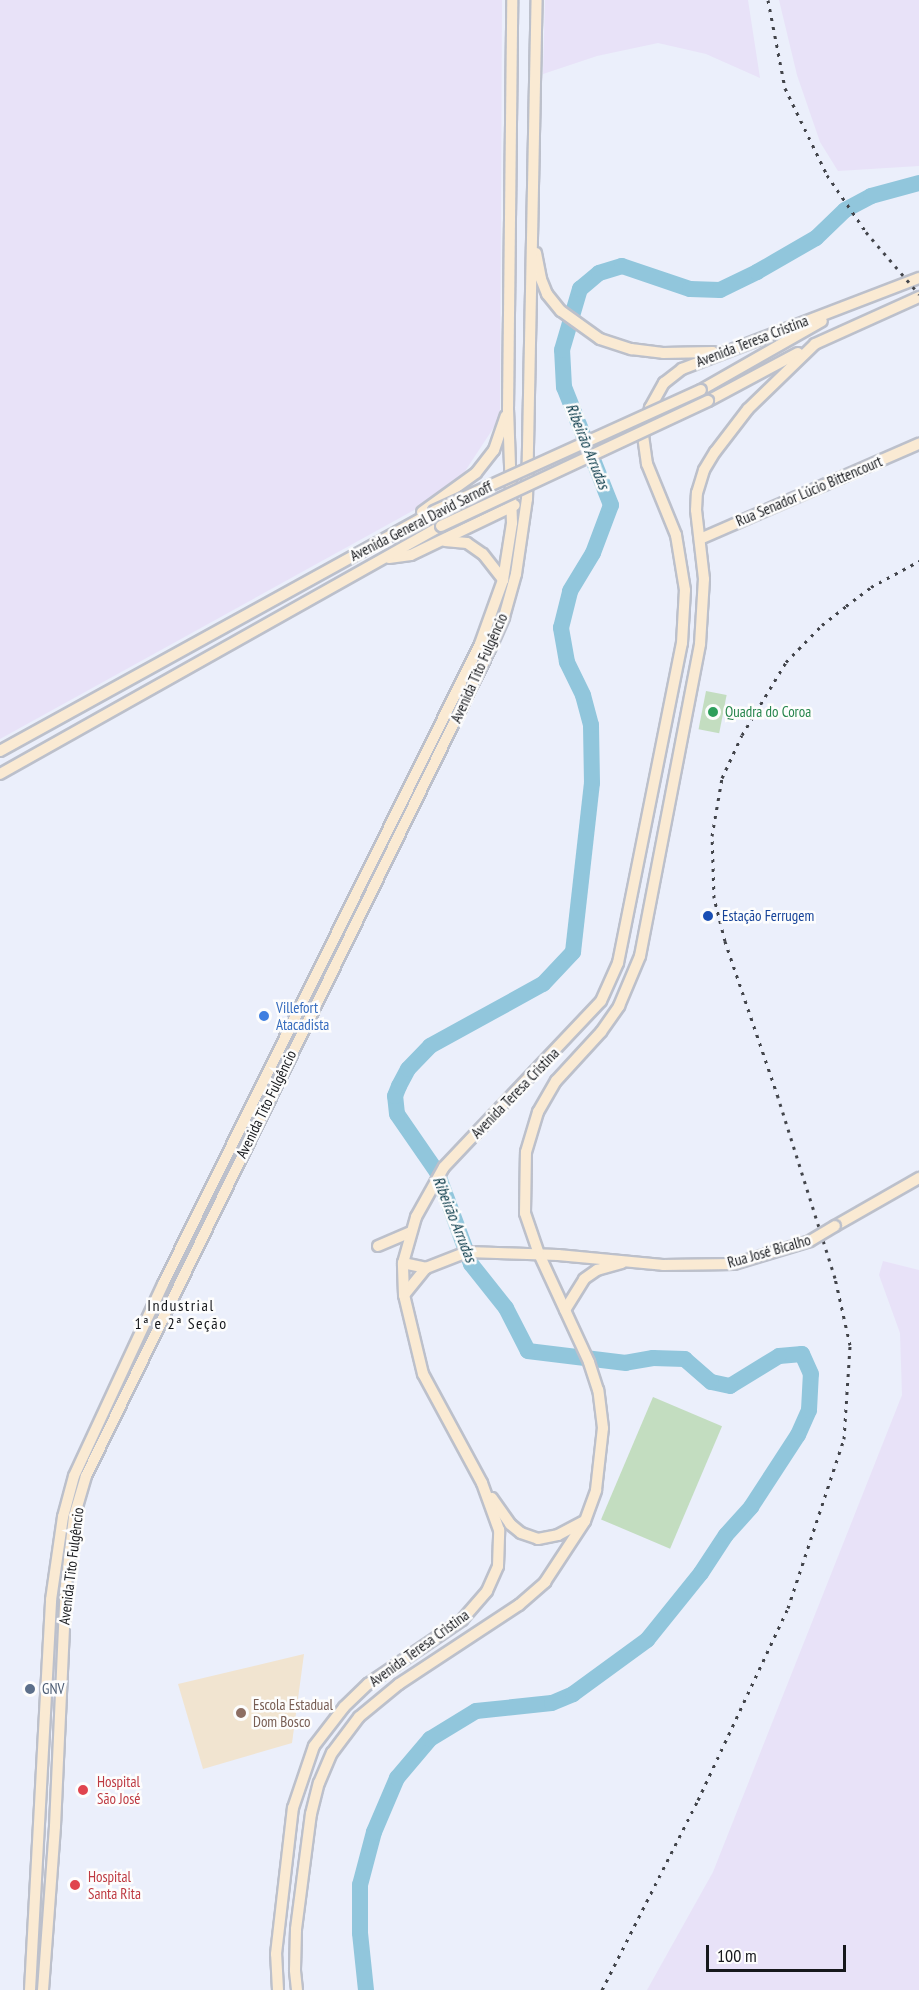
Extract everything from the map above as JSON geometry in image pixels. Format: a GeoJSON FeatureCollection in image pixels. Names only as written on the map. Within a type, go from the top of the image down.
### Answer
{"type":"FeatureCollection","features":[{"type":"Feature","properties":{"kind":"main road"},"geometry":{"type":"LineString","coordinates":[[403,527],[476,472],[494,450],[508,410],[512,0]]}},
{"type":"Feature","properties":{"kind":"main road"},"geometry":{"type":"LineString","coordinates":[[537,0],[531,232],[541,279],[547,294],[561,311],[600,339],[631,349],[663,353],[719,352]]}},
{"type":"Feature","properties":{"kind":"main road","name":"Avenida Tito Fulgêncio"},"geometry":{"type":"LineString","coordinates":[[43,1990],[55,1826],[66,1587],[74,1517],[86,1476],[490,650],[504,616],[516,574],[527,499],[531,232]]}},
{"type":"Feature","properties":{"kind":"main road","name":"Avenida Teresa Cristina"},"geometry":{"type":"LineString","coordinates":[[278,1990],[276,1954],[293,1809],[314,1746],[344,1707],[368,1684],[462,1620],[487,1591],[498,1566],[499,1530],[482,1483],[423,1374],[404,1295],[403,1263],[416,1217],[444,1167],[601,1001],[618,963],[682,643],[685,590],[676,535],[647,464],[643,436],[650,408],[664,383],[682,369],[719,352],[849,306],[919,278]]}},
{"type":"Feature","properties":{"kind":"main road","name":"Avenida Teresa Cristina"},"geometry":{"type":"LineString","coordinates":[[297,1990],[296,1929],[311,1814],[319,1783],[332,1753],[359,1717],[399,1684],[519,1605],[545,1582],[585,1521],[596,1490],[603,1428],[598,1390],[539,1254],[525,1213],[526,1152],[538,1112],[550,1091],[556,1081],[601,1032],[619,1006],[640,956],[700,644],[704,579],[697,493],[715,452],[748,409],[814,344],[919,297]]}},
{"type":"Feature","properties":{"kind":"main road","name":"Avenida General David Sarnoff"},"geometry":{"type":"LineString","coordinates":[[0,751],[403,527],[701,390],[849,306]]}},
{"type":"Feature","properties":{"kind":"main road","name":"Avenida General David Sarnoff"},"geometry":{"type":"LineString","coordinates":[[0,774],[441,526],[708,401],[814,344]]}},
{"type":"Feature","properties":{"kind":"main road","name":"Avenida Tito Fulgêncio"},"geometry":{"type":"LineString","coordinates":[[30,1990],[51,1600],[63,1517],[74,1476],[163,1284],[480,644],[503,580],[512,507],[508,410]]}},
{"type":"Feature","properties":{"kind":"main road","name":"Rua Senador Lúcio Bittencourt"},"geometry":{"type":"LineString","coordinates":[[700,539],[919,444]]}},
{"type":"Feature","properties":{"kind":"main road"},"geometry":{"type":"LineString","coordinates":[[383,559],[411,555],[527,499]]}},
{"type":"Feature","properties":{"kind":"main road"},"geometry":{"type":"LineString","coordinates":[[442,541],[467,543],[483,554],[503,580]]}},
{"type":"Feature","properties":{"kind":"main road","name":"Rua José Bicalho"},"geometry":{"type":"LineString","coordinates":[[429,1266],[468,1252],[539,1254],[663,1266],[734,1264],[810,1241],[919,1178]]}},
{"type":"Feature","properties":{"kind":"main road"},"geometry":{"type":"LineString","coordinates":[[378,1246],[411,1232]]}},
{"type":"Feature","properties":{"kind":"main road","name":"Rua José Bicalho"},"geometry":{"type":"LineString","coordinates":[[565,1310],[584,1279],[597,1270],[628,1262]]}},
{"type":"Feature","properties":{"kind":"main road"},"geometry":{"type":"LineString","coordinates":[[403,1263],[429,1266]]}},
{"type":"Feature","properties":{"kind":"main road"},"geometry":{"type":"LineString","coordinates":[[404,1295],[429,1266]]}},
{"type":"Feature","properties":{"kind":"main road"},"geometry":{"type":"LineString","coordinates":[[482,1483],[510,1524],[521,1533],[538,1539],[558,1535],[585,1521]]}},
{"type":"Feature","properties":{"kind":"shaded area"},"geometry":{"type":"Polygon","coordinates":[[[0,0],[502,0],[500,418],[454,488],[0,739],[0,0]]]}},
{"type":"Feature","properties":{"kind":"shaded area"},"geometry":{"type":"Polygon","coordinates":[[[545,0],[748,0],[760,78],[706,54],[658,43],[597,56],[543,74],[545,0]]]}},
{"type":"Feature","properties":{"kind":"shaded area"},"geometry":{"type":"Polygon","coordinates":[[[779,0],[919,0],[919,166],[838,171],[820,142],[797,75],[779,0]]]}},
{"type":"Feature","properties":{"kind":"shaded area"},"geometry":{"type":"Polygon","coordinates":[[[883,1261],[919,1270],[919,1990],[647,1990],[713,1872],[902,1395],[900,1333],[879,1275],[883,1261]]]}},
{"type":"Feature","properties":{"kind":"shaded area","name":"Escola Estadual Dom Bosco"},"geometry":{"type":"Polygon","coordinates":[[[304,1654],[292,1743],[203,1769],[178,1684],[304,1654]]]}},
{"type":"Feature","properties":{"kind":"green space","name":"Quadra do Coroa"},"geometry":{"type":"Polygon","coordinates":[[[706,691],[727,695],[719,733],[699,729],[706,691]]]}},
{"type":"Feature","properties":{"kind":"green space"},"geometry":{"type":"Polygon","coordinates":[[[653,1397],[722,1426],[670,1549],[601,1519],[653,1397]]]}},
{"type":"Feature","properties":{"kind":"waterway","name":"Ribeirão Arrudas"},"geometry":{"type":"LineString","coordinates":[[366,1990],[360,1933],[360,1885],[374,1832],[397,1778],[430,1739],[476,1711],[552,1703],[573,1694],[647,1640],[701,1573],[726,1535],[751,1507],[798,1435],[809,1410],[811,1374],[802,1354],[779,1356],[730,1386],[711,1382],[685,1359],[653,1358],[626,1363],[528,1351],[506,1308],[471,1264],[437,1172],[397,1114],[395,1096],[399,1086],[408,1069],[430,1046],[543,984],[573,952],[592,783],[591,725],[583,695],[567,662],[561,628],[570,591],[593,553],[611,505],[564,387],[562,350],[580,289],[599,273],[622,266],[690,289],[720,290],[816,238],[845,210],[871,196],[919,183]]}},
{"type":"Feature","properties":{"kind":"railway"},"geometry":{"type":"LineString","coordinates":[[768,0],[785,88],[827,175],[866,232],[919,294]]}},
{"type":"Feature","properties":{"kind":"railway"},"geometry":{"type":"LineString","coordinates":[[602,1990],[698,1800],[788,1608],[844,1439],[850,1345],[835,1278],[778,1097],[725,941],[714,898],[712,836],[722,778],[742,735],[786,662],[822,625],[871,587],[919,561]]}},
{"type":"Feature","properties":{"kind":"place","name":"Quadra do Coroa"},"geometry":{"type":"Point","coordinates":[713,712]}},
{"type":"Feature","properties":{"kind":"place","name":"Estação Ferrugem"},"geometry":{"type":"Point","coordinates":[708,916]}},
{"type":"Feature","properties":{"kind":"place","name":"Villefort Atacadista"},"geometry":{"type":"Point","coordinates":[264,1016]}},
{"type":"Feature","properties":{"kind":"place","name":"GNV"},"geometry":{"type":"Point","coordinates":[30,1689]}},
{"type":"Feature","properties":{"kind":"place","name":"Escola Estadual Dom Bosco"},"geometry":{"type":"Point","coordinates":[241,1713]}},
{"type":"Feature","properties":{"kind":"place","name":"Hospital São José"},"geometry":{"type":"Point","coordinates":[83,1790]}},
{"type":"Feature","properties":{"kind":"place","name":"Hospital Santa Rita"},"geometry":{"type":"Point","coordinates":[75,1885]}},
{"type":"Feature","properties":{"kind":"district","name":"Industrial 1ª e 2ª Seção"},"geometry":{"type":"Point","coordinates":[181,1314]}}]}
